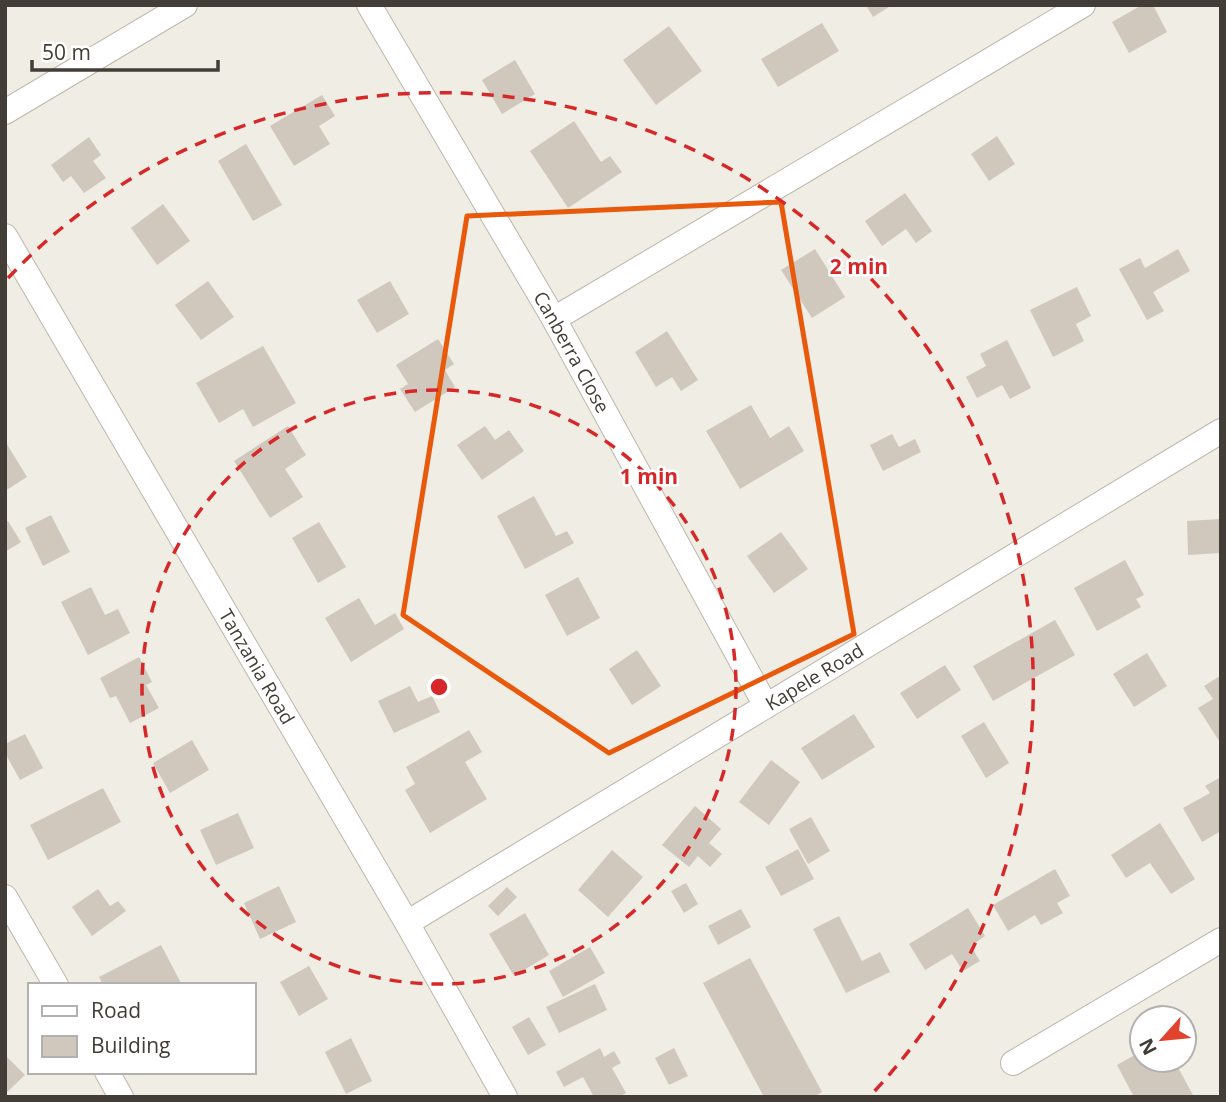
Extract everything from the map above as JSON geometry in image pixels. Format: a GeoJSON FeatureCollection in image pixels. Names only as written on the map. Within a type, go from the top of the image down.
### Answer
{"type":"FeatureCollection","features":[{"type":"Feature","properties":{"kind":"street"},"geometry":{"type":"LineString","coordinates":[[5,112],[184,5]]}},
{"type":"Feature","properties":{"kind":"street","name":"Canberra Close"},"geometry":{"type":"LineString","coordinates":[[369,5],[554,319],[766,706]]}},
{"type":"Feature","properties":{"kind":"street"},"geometry":{"type":"LineString","coordinates":[[554,319],[1083,5]]}},
{"type":"Feature","properties":{"kind":"street","name":"Tanzania Road"},"geometry":{"type":"LineString","coordinates":[[5,236],[407,923],[505,1097]]}},
{"type":"Feature","properties":{"kind":"street","name":"Kapele Road"},"geometry":{"type":"LineString","coordinates":[[407,923],[1221,431]]}},
{"type":"Feature","properties":{"kind":"street"},"geometry":{"type":"LineString","coordinates":[[5,897],[55,983]]}},
{"type":"Feature","properties":{"kind":"street"},"geometry":{"type":"LineString","coordinates":[[1013,1063],[1221,940]]}},
{"type":"Feature","properties":{"kind":"street"},"geometry":{"type":"LineString","coordinates":[[108,1074],[121,1097]]}},
{"type":"Feature","properties":{"kind":"highlighted area"},"geometry":{"type":"Polygon","coordinates":[[[781,202],[854,634],[609,753],[403,615],[467,216],[781,202]]]}},
{"type":"Feature","properties":{"kind":"building"},"geometry":{"type":"Polygon","coordinates":[[[866,5],[892,5],[873,17],[866,5]]]}},
{"type":"Feature","properties":{"kind":"building"},"geometry":{"type":"Polygon","coordinates":[[[1142,5],[1153,5],[1167,32],[1129,53],[1112,22],[1142,5]]]}},
{"type":"Feature","properties":{"kind":"building"},"geometry":{"type":"Polygon","coordinates":[[[822,23],[839,51],[778,87],[761,59],[822,23]]]}},
{"type":"Feature","properties":{"kind":"building"},"geometry":{"type":"Polygon","coordinates":[[[669,26],[702,71],[656,105],[623,60],[669,26]]]}},
{"type":"Feature","properties":{"kind":"building"},"geometry":{"type":"Polygon","coordinates":[[[515,60],[535,94],[502,114],[482,80],[515,60]]]}},
{"type":"Feature","properties":{"kind":"building"},"geometry":{"type":"Polygon","coordinates":[[[322,95],[335,116],[319,126],[330,144],[294,166],[270,126],[322,95]]]}},
{"type":"Feature","properties":{"kind":"building"},"geometry":{"type":"Polygon","coordinates":[[[574,121],[601,162],[610,156],[622,172],[568,208],[530,151],[574,121]]]}},
{"type":"Feature","properties":{"kind":"building"},"geometry":{"type":"Polygon","coordinates":[[[997,136],[1015,164],[989,181],[971,154],[997,136]]]}},
{"type":"Feature","properties":{"kind":"building"},"geometry":{"type":"Polygon","coordinates":[[[89,137],[101,155],[93,161],[106,178],[84,193],[71,176],[63,182],[51,165],[89,137]]]}},
{"type":"Feature","properties":{"kind":"building"},"geometry":{"type":"Polygon","coordinates":[[[246,144],[282,205],[253,221],[218,161],[246,144]]]}},
{"type":"Feature","properties":{"kind":"building"},"geometry":{"type":"Polygon","coordinates":[[[905,193],[932,231],[916,243],[906,229],[882,246],[865,221],[905,193]]]}},
{"type":"Feature","properties":{"kind":"building"},"geometry":{"type":"Polygon","coordinates":[[[163,204],[190,241],[157,265],[131,228],[163,204]]]}},
{"type":"Feature","properties":{"kind":"building"},"geometry":{"type":"Polygon","coordinates":[[[815,249],[845,297],[812,318],[781,270],[815,249]]]}},
{"type":"Feature","properties":{"kind":"building"},"geometry":{"type":"Polygon","coordinates":[[[1178,249],[1190,271],[1153,292],[1164,311],[1147,320],[1119,269],[1140,258],[1145,268],[1178,249]]]}},
{"type":"Feature","properties":{"kind":"building"},"geometry":{"type":"Polygon","coordinates":[[[208,281],[234,317],[201,340],[175,305],[208,281]]]}},
{"type":"Feature","properties":{"kind":"building"},"geometry":{"type":"Polygon","coordinates":[[[390,281],[409,314],[377,333],[357,300],[390,281]]]}},
{"type":"Feature","properties":{"kind":"building"},"geometry":{"type":"Polygon","coordinates":[[[1077,287],[1091,316],[1076,324],[1084,341],[1053,357],[1030,310],[1077,287]]]}},
{"type":"Feature","properties":{"kind":"building"},"geometry":{"type":"Polygon","coordinates":[[[667,331],[698,380],[681,391],[672,377],[656,387],[635,352],[667,331]]]}},
{"type":"Feature","properties":{"kind":"building"},"geometry":{"type":"Polygon","coordinates":[[[438,339],[454,364],[445,370],[455,387],[415,412],[400,389],[408,384],[396,365],[438,339]]]}},
{"type":"Feature","properties":{"kind":"building"},"geometry":{"type":"Polygon","coordinates":[[[1007,340],[1031,388],[1010,399],[1002,385],[977,398],[966,377],[986,366],[980,354],[1007,340]]]}},
{"type":"Feature","properties":{"kind":"building"},"geometry":{"type":"Polygon","coordinates":[[[263,346],[296,403],[253,427],[243,409],[219,423],[196,383],[263,346]]]}},
{"type":"Feature","properties":{"kind":"building"},"geometry":{"type":"Polygon","coordinates":[[[751,405],[770,438],[789,426],[804,451],[740,489],[706,431],[751,405]]]}},
{"type":"Feature","properties":{"kind":"building"},"geometry":{"type":"Polygon","coordinates":[[[288,426],[306,455],[285,469],[303,497],[270,518],[234,461],[288,426]]]}},
{"type":"Feature","properties":{"kind":"building"},"geometry":{"type":"Polygon","coordinates":[[[485,426],[495,440],[509,430],[524,451],[482,480],[457,445],[485,426]]]}},
{"type":"Feature","properties":{"kind":"building"},"geometry":{"type":"Polygon","coordinates":[[[892,434],[899,447],[915,439],[921,452],[883,471],[870,445],[892,434]]]}},
{"type":"Feature","properties":{"kind":"building"},"geometry":{"type":"Polygon","coordinates":[[[5,441],[27,477],[5,491],[5,441]]]}},
{"type":"Feature","properties":{"kind":"building"},"geometry":{"type":"Polygon","coordinates":[[[534,496],[556,536],[567,531],[574,543],[525,569],[497,516],[534,496]]]}},
{"type":"Feature","properties":{"kind":"building"},"geometry":{"type":"Polygon","coordinates":[[[51,515],[70,552],[43,566],[25,528],[51,515]]]}},
{"type":"Feature","properties":{"kind":"building"},"geometry":{"type":"Polygon","coordinates":[[[1221,519],[1221,553],[1188,555],[1187,521],[1221,519]]]}},
{"type":"Feature","properties":{"kind":"building"},"geometry":{"type":"Polygon","coordinates":[[[8,521],[21,542],[5,552],[5,523],[8,521]]]}},
{"type":"Feature","properties":{"kind":"building"},"geometry":{"type":"Polygon","coordinates":[[[319,522],[346,567],[318,583],[292,538],[319,522]]]}},
{"type":"Feature","properties":{"kind":"building"},"geometry":{"type":"Polygon","coordinates":[[[781,532],[808,569],[774,593],[747,556],[781,532]]]}},
{"type":"Feature","properties":{"kind":"building"},"geometry":{"type":"Polygon","coordinates":[[[1125,560],[1144,595],[1136,599],[1141,607],[1097,631],[1074,588],[1125,560]]]}},
{"type":"Feature","properties":{"kind":"building"},"geometry":{"type":"Polygon","coordinates":[[[578,577],[600,618],[567,636],[545,595],[578,577]]]}},
{"type":"Feature","properties":{"kind":"building"},"geometry":{"type":"Polygon","coordinates":[[[91,587],[105,615],[118,609],[130,633],[88,655],[61,602],[91,587]]]}},
{"type":"Feature","properties":{"kind":"building"},"geometry":{"type":"Polygon","coordinates":[[[359,598],[375,625],[395,613],[404,629],[351,662],[325,618],[359,598]]]}},
{"type":"Feature","properties":{"kind":"building"},"geometry":{"type":"Polygon","coordinates":[[[1055,620],[1075,655],[993,701],[973,666],[1055,620]]]}},
{"type":"Feature","properties":{"kind":"building"},"geometry":{"type":"Polygon","coordinates":[[[637,650],[661,686],[632,705],[609,669],[637,650]]]}},
{"type":"Feature","properties":{"kind":"building"},"geometry":{"type":"Polygon","coordinates":[[[1147,653],[1167,686],[1134,707],[1113,674],[1147,653]]]}},
{"type":"Feature","properties":{"kind":"building"},"geometry":{"type":"Polygon","coordinates":[[[139,657],[152,682],[146,685],[159,708],[130,723],[116,696],[110,698],[100,678],[139,657]]]}},
{"type":"Feature","properties":{"kind":"building"},"geometry":{"type":"Polygon","coordinates":[[[945,665],[961,690],[917,719],[900,693],[945,665]]]}},
{"type":"Feature","properties":{"kind":"building"},"geometry":{"type":"Polygon","coordinates":[[[1220,676],[1221,744],[1198,708],[1213,699],[1204,686],[1220,676]]]}},
{"type":"Feature","properties":{"kind":"building"},"geometry":{"type":"Polygon","coordinates":[[[410,686],[418,702],[432,696],[440,712],[394,733],[378,701],[410,686]]]}},
{"type":"Feature","properties":{"kind":"building"},"geometry":{"type":"Polygon","coordinates":[[[854,714],[875,747],[822,780],[801,748],[854,714]]]}},
{"type":"Feature","properties":{"kind":"building"},"geometry":{"type":"Polygon","coordinates":[[[984,722],[1009,763],[986,778],[961,736],[984,722]]]}},
{"type":"Feature","properties":{"kind":"building"},"geometry":{"type":"Polygon","coordinates":[[[469,730],[482,752],[465,762],[487,799],[430,833],[405,790],[415,784],[406,767],[469,730]]]}},
{"type":"Feature","properties":{"kind":"building"},"geometry":{"type":"Polygon","coordinates":[[[25,734],[43,768],[20,780],[5,753],[5,744],[25,734]]]}},
{"type":"Feature","properties":{"kind":"building"},"geometry":{"type":"Polygon","coordinates":[[[192,740],[209,770],[170,793],[153,763],[192,740]]]}},
{"type":"Feature","properties":{"kind":"building"},"geometry":{"type":"Polygon","coordinates":[[[771,760],[800,782],[769,825],[739,802],[771,760]]]}},
{"type":"Feature","properties":{"kind":"building"},"geometry":{"type":"Polygon","coordinates":[[[1221,777],[1221,831],[1202,842],[1183,808],[1210,793],[1205,786],[1221,777]]]}},
{"type":"Feature","properties":{"kind":"building"},"geometry":{"type":"Polygon","coordinates":[[[103,788],[121,822],[48,860],[30,825],[103,788]]]}},
{"type":"Feature","properties":{"kind":"building"},"geometry":{"type":"Polygon","coordinates":[[[695,806],[721,829],[709,843],[722,854],[710,867],[698,856],[689,867],[662,845],[695,806]]]}},
{"type":"Feature","properties":{"kind":"building"},"geometry":{"type":"Polygon","coordinates":[[[238,813],[254,848],[216,865],[200,830],[238,813]]]}},
{"type":"Feature","properties":{"kind":"building"},"geometry":{"type":"Polygon","coordinates":[[[811,817],[830,851],[808,864],[789,829],[811,817]]]}},
{"type":"Feature","properties":{"kind":"building"},"geometry":{"type":"Polygon","coordinates":[[[1160,823],[1195,879],[1171,894],[1150,863],[1126,878],[1111,855],[1160,823]]]}},
{"type":"Feature","properties":{"kind":"building"},"geometry":{"type":"Polygon","coordinates":[[[798,849],[814,879],[781,896],[765,867],[798,849]]]}},
{"type":"Feature","properties":{"kind":"building"},"geometry":{"type":"Polygon","coordinates":[[[612,850],[643,877],[608,917],[578,890],[612,850]]]}},
{"type":"Feature","properties":{"kind":"building"},"geometry":{"type":"Polygon","coordinates":[[[1055,869],[1070,896],[1057,903],[1063,913],[1041,925],[1035,915],[1008,931],[993,905],[1055,869]]]}},
{"type":"Feature","properties":{"kind":"building"},"geometry":{"type":"Polygon","coordinates":[[[686,883],[698,904],[684,913],[671,891],[686,883]]]}},
{"type":"Feature","properties":{"kind":"building"},"geometry":{"type":"Polygon","coordinates":[[[279,886],[296,922],[260,939],[244,903],[279,886]]]}},
{"type":"Feature","properties":{"kind":"building"},"geometry":{"type":"Polygon","coordinates":[[[507,887],[517,897],[498,916],[488,906],[507,887]]]}},
{"type":"Feature","properties":{"kind":"building"},"geometry":{"type":"Polygon","coordinates":[[[98,889],[110,906],[118,901],[126,911],[92,936],[72,907],[98,889]]]}},
{"type":"Feature","properties":{"kind":"building"},"geometry":{"type":"Polygon","coordinates":[[[968,908],[985,936],[971,946],[980,961],[963,971],[952,954],[925,970],[909,944],[968,908]]]}},
{"type":"Feature","properties":{"kind":"building"},"geometry":{"type":"Polygon","coordinates":[[[741,909],[751,927],[718,945],[708,926],[741,909]]]}},
{"type":"Feature","properties":{"kind":"building"},"geometry":{"type":"Polygon","coordinates":[[[525,913],[549,955],[514,976],[489,934],[525,913]]]}},
{"type":"Feature","properties":{"kind":"building"},"geometry":{"type":"Polygon","coordinates":[[[839,916],[862,961],[880,952],[890,972],[846,993],[813,929],[839,916]]]}},
{"type":"Feature","properties":{"kind":"building"},"geometry":{"type":"Polygon","coordinates":[[[161,945],[181,983],[102,983],[99,977],[161,945]]]}},
{"type":"Feature","properties":{"kind":"building"},"geometry":{"type":"Polygon","coordinates":[[[590,947],[605,973],[563,997],[549,971],[590,947]]]}},
{"type":"Feature","properties":{"kind":"building"},"geometry":{"type":"Polygon","coordinates":[[[750,958],[822,1092],[814,1097],[764,1097],[703,983],[750,958]]]}},
{"type":"Feature","properties":{"kind":"building"},"geometry":{"type":"Polygon","coordinates":[[[309,966],[328,999],[299,1016],[280,982],[309,966]]]}},
{"type":"Feature","properties":{"kind":"building"},"geometry":{"type":"Polygon","coordinates":[[[595,984],[607,1010],[559,1033],[546,1007],[595,984]]]}},
{"type":"Feature","properties":{"kind":"building"},"geometry":{"type":"Polygon","coordinates":[[[529,1017],[546,1045],[528,1055],[512,1027],[529,1017]]]}},
{"type":"Feature","properties":{"kind":"building"},"geometry":{"type":"Polygon","coordinates":[[[351,1038],[372,1081],[346,1094],[325,1052],[351,1038]]]}},
{"type":"Feature","properties":{"kind":"building"},"geometry":{"type":"Polygon","coordinates":[[[600,1048],[604,1057],[614,1051],[621,1063],[612,1068],[626,1093],[619,1097],[594,1097],[583,1077],[564,1087],[556,1072],[600,1048]]]}},
{"type":"Feature","properties":{"kind":"building"},"geometry":{"type":"Polygon","coordinates":[[[674,1048],[688,1076],[669,1085],[655,1058],[674,1048]]]}},
{"type":"Feature","properties":{"kind":"building"},"geometry":{"type":"Polygon","coordinates":[[[5,1055],[25,1075],[5,1094],[5,1055]]]}},
{"type":"Feature","properties":{"kind":"building"},"geometry":{"type":"Polygon","coordinates":[[[1128,1059],[1128,1074],[1182,1074],[1194,1097],[1134,1097],[1117,1065],[1128,1059]]]}}]}
